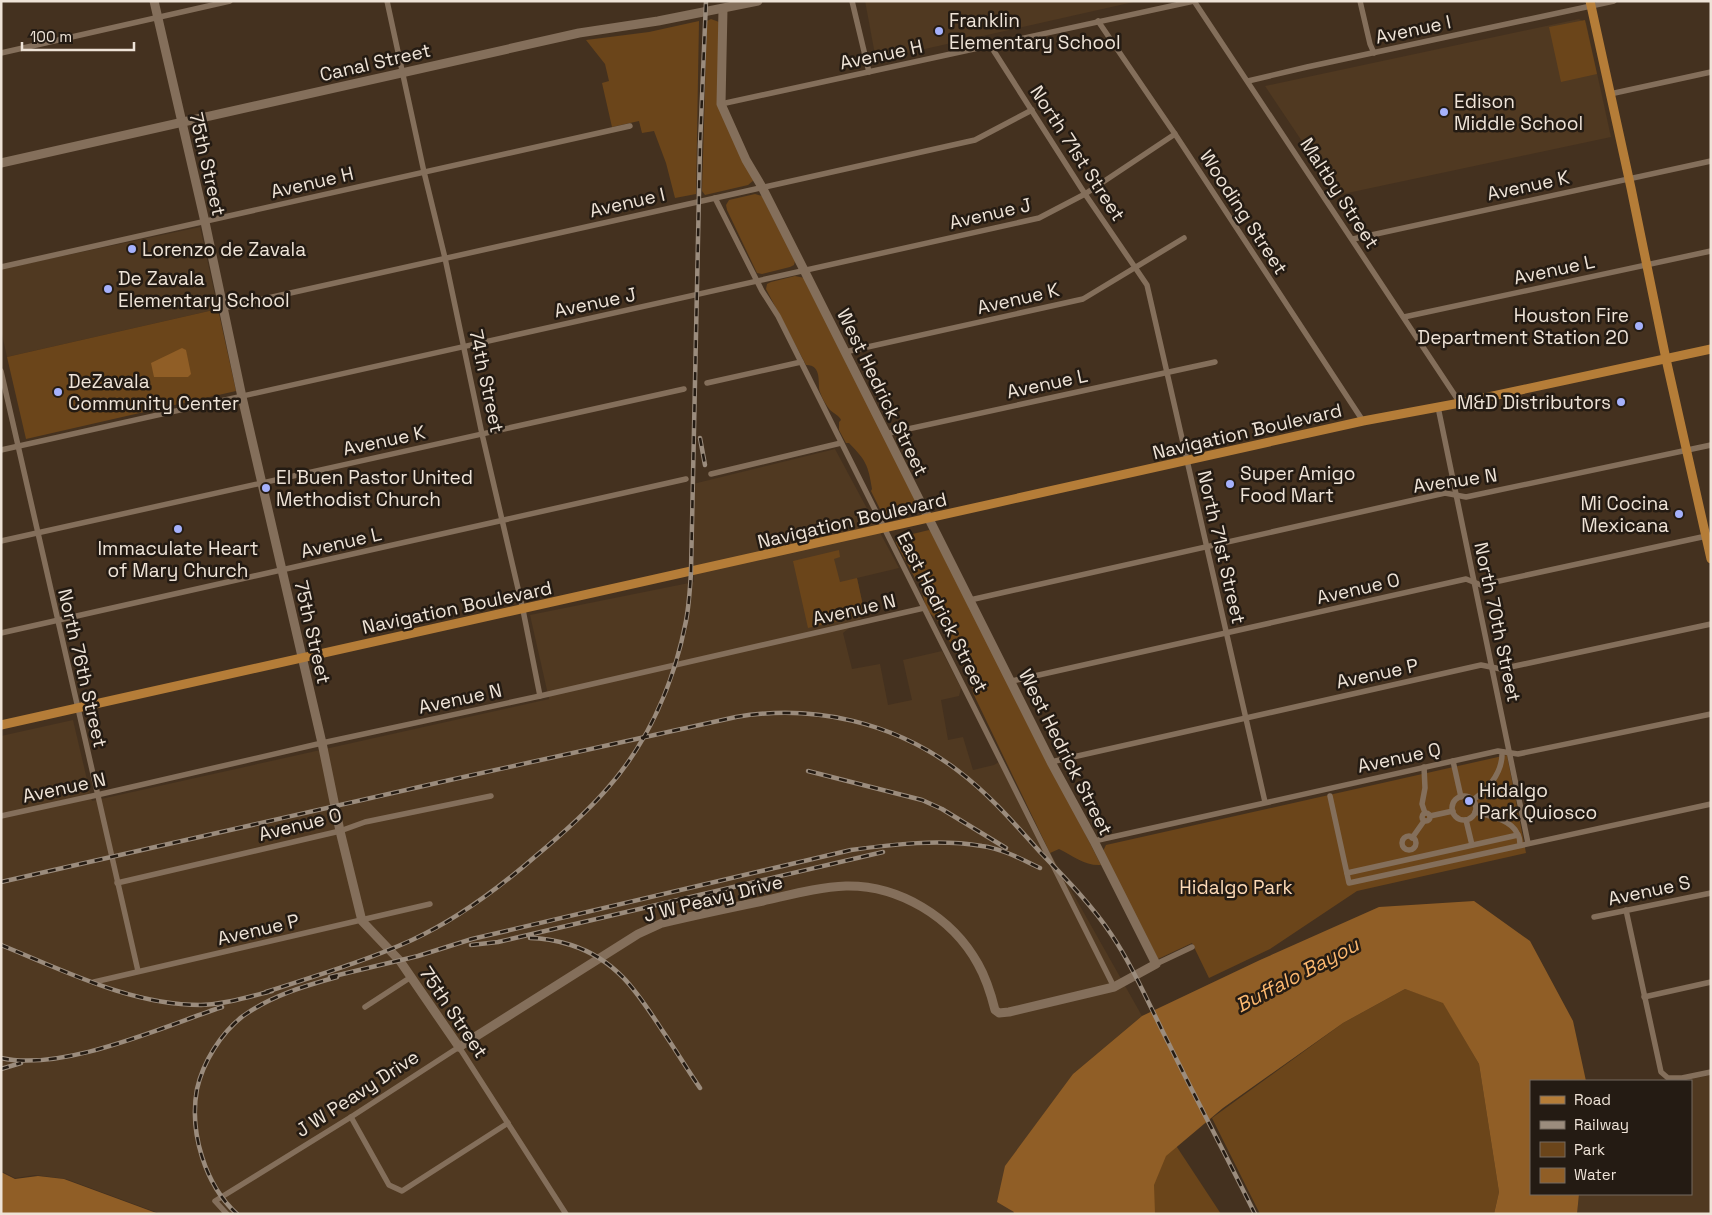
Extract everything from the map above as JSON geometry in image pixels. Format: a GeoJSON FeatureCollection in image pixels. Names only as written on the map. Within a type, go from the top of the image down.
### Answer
{"type":"FeatureCollection","features":[{"type":"Feature","properties":{"kind":"main road"},"geometry":{"type":"LineString","coordinates":[[1590,4],[1629,178],[1686,450],[1708,536],[1711,559]]}},
{"type":"Feature","properties":{"kind":"main road","name":"Navigation Boulevard"},"geometry":{"type":"LineString","coordinates":[[1,725],[1363,421],[1460,403],[1711,350]]}},
{"type":"Feature","properties":{"kind":"street","name":"75th Street"},"geometry":{"type":"LineString","coordinates":[[154,1],[205,222],[281,571],[362,921],[400,961],[459,1047],[566,1214]]}},
{"type":"Feature","properties":{"kind":"street"},"geometry":{"type":"LineString","coordinates":[[1,53],[230,1]]}},
{"type":"Feature","properties":{"kind":"street","name":"74th Street"},"geometry":{"type":"LineString","coordinates":[[387,1],[424,172],[445,258],[482,434],[523,610],[540,696]]}},
{"type":"Feature","properties":{"kind":"street","name":"Canal Street"},"geometry":{"type":"LineString","coordinates":[[1,163],[579,33],[658,21],[717,7],[758,1]]}},
{"type":"Feature","properties":{"kind":"street"},"geometry":{"type":"LineString","coordinates":[[852,1],[869,72]]}},
{"type":"Feature","properties":{"kind":"street","name":"Avenue H"},"geometry":{"type":"LineString","coordinates":[[720,104],[1194,1]]}},
{"type":"Feature","properties":{"kind":"street","name":"Maltby Street"},"geometry":{"type":"LineString","coordinates":[[1194,1],[1460,403]]}},
{"type":"Feature","properties":{"kind":"street"},"geometry":{"type":"LineString","coordinates":[[1360,1],[1370,44],[1374,53]]}},
{"type":"Feature","properties":{"kind":"street","name":"Avenue I"},"geometry":{"type":"LineString","coordinates":[[1248,81],[1590,4],[1614,1]]}},
{"type":"Feature","properties":{"kind":"street","name":"West Hedrick Street"},"geometry":{"type":"LineString","coordinates":[[717,7],[720,104],[746,160],[762,187],[928,519],[1012,681],[1051,762],[1094,841],[1156,964]]}},
{"type":"Feature","properties":{"kind":"street","name":"Wooding Street"},"geometry":{"type":"LineString","coordinates":[[1098,21],[1363,421]]}},
{"type":"Feature","properties":{"kind":"street","name":"North 71st Street"},"geometry":{"type":"LineString","coordinates":[[990,46],[1085,194],[1147,284],[1265,802]]}},
{"type":"Feature","properties":{"kind":"street"},"geometry":{"type":"LineString","coordinates":[[1610,94],[1711,72]]}},
{"type":"Feature","properties":{"kind":"street","name":"Avenue I"},"geometry":{"type":"LineString","coordinates":[[223,308],[975,140],[1032,110]]}},
{"type":"Feature","properties":{"kind":"street","name":"Avenue H"},"geometry":{"type":"LineString","coordinates":[[1,267],[630,126]]}},
{"type":"Feature","properties":{"kind":"street","name":"Avenue J"},"geometry":{"type":"LineString","coordinates":[[1,450],[1039,218],[1085,194],[1174,134]]}},
{"type":"Feature","properties":{"kind":"street","name":"Avenue K"},"geometry":{"type":"LineString","coordinates":[[1352,239],[1711,161]]}},
{"type":"Feature","properties":{"kind":"street","name":"East Hedrick Street"},"geometry":{"type":"LineString","coordinates":[[715,198],[756,280],[778,316],[1114,987]]}},
{"type":"Feature","properties":{"kind":"street","name":"Avenue K"},"geometry":{"type":"LineString","coordinates":[[845,352],[1083,299],[1184,238]]}},
{"type":"Feature","properties":{"kind":"street","name":"Avenue L"},"geometry":{"type":"LineString","coordinates":[[1404,317],[1711,251]]}},
{"type":"Feature","properties":{"kind":"street"},"geometry":{"type":"LineString","coordinates":[[706,382],[801,362]]}},
{"type":"Feature","properties":{"kind":"street","name":"Avenue L"},"geometry":{"type":"LineString","coordinates":[[885,434],[1215,362]]}},
{"type":"Feature","properties":{"kind":"street","name":"North 76th Street"},"geometry":{"type":"LineString","coordinates":[[1,371],[56,621],[78,708],[138,971]]}},
{"type":"Feature","properties":{"kind":"street","name":"Avenue K"},"geometry":{"type":"LineString","coordinates":[[1,540],[684,389]]}},
{"type":"Feature","properties":{"kind":"street","name":"North 70th Street"},"geometry":{"type":"LineString","coordinates":[[1438,407],[1528,843]]}},
{"type":"Feature","properties":{"kind":"street"},"geometry":{"type":"LineString","coordinates":[[711,474],[841,443]]}},
{"type":"Feature","properties":{"kind":"street","name":"Avenue N"},"geometry":{"type":"LineString","coordinates":[[970,600],[1445,493],[1466,497],[1711,445]]}},
{"type":"Feature","properties":{"kind":"street","name":"Avenue L"},"geometry":{"type":"LineString","coordinates":[[1,633],[686,479]]}},
{"type":"Feature","properties":{"kind":"street","name":"Avenue O"},"geometry":{"type":"LineString","coordinates":[[1012,681],[1466,579],[1481,585],[1708,536]]}},
{"type":"Feature","properties":{"kind":"street","name":"Avenue N"},"geometry":{"type":"LineString","coordinates":[[1,816],[97,796],[322,743],[540,696],[924,608]]}},
{"type":"Feature","properties":{"kind":"street","name":"Avenue P"},"geometry":{"type":"LineString","coordinates":[[1051,762],[1481,665],[1501,669],[1711,624]]}},
{"type":"Feature","properties":{"kind":"street","name":"Avenue Q"},"geometry":{"type":"LineString","coordinates":[[1094,841],[1498,751],[1518,754],[1711,714]]}},
{"type":"Feature","properties":{"kind":"street"},"geometry":{"type":"LineString","coordinates":[[1473,800],[1494,780],[1502,758],[1502,752]]}},
{"type":"Feature","properties":{"kind":"street"},"geometry":{"type":"LineString","coordinates":[[1453,761],[1461,797]]}},
{"type":"Feature","properties":{"kind":"street"},"geometry":{"type":"LineString","coordinates":[[1424,767],[1425,788],[1422,804],[1428,815]]}},
{"type":"Feature","properties":{"kind":"street","name":"Avenue O"},"geometry":{"type":"LineString","coordinates":[[117,883],[340,831],[365,822],[491,796]]}},
{"type":"Feature","properties":{"kind":"street"},"geometry":{"type":"LineString","coordinates":[[1330,796],[1349,883],[1520,844],[1711,804]]}},
{"type":"Feature","properties":{"kind":"street"},"geometry":{"type":"LineString","coordinates":[[1465,796],[1473,800],[1476,806],[1472,817],[1466,820],[1458,818],[1453,811],[1455,801],[1461,797],[1465,796]]}},
{"type":"Feature","properties":{"kind":"street"},"geometry":{"type":"LineString","coordinates":[[1412,838],[1424,820],[1422,816],[1453,811]]}},
{"type":"Feature","properties":{"kind":"street"},"geometry":{"type":"LineString","coordinates":[[1475,812],[1505,822],[1517,832],[1520,844]]}},
{"type":"Feature","properties":{"kind":"street"},"geometry":{"type":"LineString","coordinates":[[1466,820],[1472,845]]}},
{"type":"Feature","properties":{"kind":"street"},"geometry":{"type":"LineString","coordinates":[[1347,873],[1518,835]]}},
{"type":"Feature","properties":{"kind":"street","name":"J W Peavy Drive"},"geometry":{"type":"LineString","coordinates":[[227,1214],[216,1202],[638,934],[662,923],[818,890],[846,886],[870,888],[894,894],[912,900],[942,921],[964,945],[977,962],[986,980],[995,1010],[999,1013],[1114,987],[1192,946]]}},
{"type":"Feature","properties":{"kind":"street","name":"Avenue S"},"geometry":{"type":"LineString","coordinates":[[1594,917],[1711,893]]}},
{"type":"Feature","properties":{"kind":"street","name":"Avenue P"},"geometry":{"type":"LineString","coordinates":[[94,982],[430,904]]}},
{"type":"Feature","properties":{"kind":"street"},"geometry":{"type":"LineString","coordinates":[[1626,910],[1661,1072],[1668,1078],[1682,1078],[1711,1072]]}},
{"type":"Feature","properties":{"kind":"street"},"geometry":{"type":"LineString","coordinates":[[365,1007],[410,977]]}},
{"type":"Feature","properties":{"kind":"street"},"geometry":{"type":"LineString","coordinates":[[1644,997],[1711,982]]}},
{"type":"Feature","properties":{"kind":"street"},"geometry":{"type":"LineString","coordinates":[[351,1117],[389,1185],[399,1191],[402,1191],[508,1123]]}},
{"type":"Feature","properties":{"kind":"shaded area","name":"Franklin Elementary School"},"geometry":{"type":"Polygon","coordinates":[[[865,1],[1138,1],[876,60],[865,1]]]}},
{"type":"Feature","properties":{"kind":"shaded area","name":"Edison Middle School"},"geometry":{"type":"Polygon","coordinates":[[[1579,19],[1586,23],[1611,137],[1338,195],[1265,86],[1579,19]]]}},
{"type":"Feature","properties":{"kind":"shaded area","name":"De Zavala Elementary School"},"geometry":{"type":"Polygon","coordinates":[[[200,227],[218,309],[7,357],[1,330],[1,269],[200,227]]]}},
{"type":"Feature","properties":{"kind":"shaded area"},"geometry":{"type":"Polygon","coordinates":[[[835,449],[899,568],[857,578],[865,615],[843,633],[852,669],[880,664],[888,705],[912,700],[903,660],[942,651],[961,688],[959,696],[941,700],[948,740],[963,737],[973,770],[999,762],[1142,1016],[1073,1074],[1013,1214],[161,1214],[66,1179],[35,1175],[15,1178],[1,1171],[1,736],[73,720],[92,801],[549,699],[530,615],[694,582],[693,484],[835,449]]]}},
{"type":"Feature","properties":{"kind":"shaded area"},"geometry":{"type":"Polygon","coordinates":[[[1711,1075],[1711,1214],[1577,1214],[1579,1195],[1692,1195],[1692,1080],[1686,1080],[1711,1075]]]}},
{"type":"Feature","properties":{"kind":"green space"},"geometry":{"type":"Polygon","coordinates":[[[711,19],[719,22],[718,94],[754,180],[748,185],[705,195],[702,191],[707,21],[711,19]]]}},
{"type":"Feature","properties":{"kind":"green space"},"geometry":{"type":"Polygon","coordinates":[[[1585,20],[1597,74],[1561,82],[1549,27],[1585,20]]]}},
{"type":"Feature","properties":{"kind":"green space"},"geometry":{"type":"Polygon","coordinates":[[[699,21],[696,194],[675,198],[666,163],[654,131],[642,133],[639,121],[612,127],[602,83],[609,81],[605,64],[586,40],[649,32],[699,21]]]}},
{"type":"Feature","properties":{"kind":"green space"},"geometry":{"type":"Polygon","coordinates":[[[755,194],[762,196],[795,261],[794,265],[762,274],[757,273],[726,205],[729,200],[755,194]]]}},
{"type":"Feature","properties":{"kind":"green space"},"geometry":{"type":"Polygon","coordinates":[[[795,276],[805,278],[918,504],[917,508],[883,515],[871,491],[871,481],[865,463],[849,443],[846,443],[839,430],[839,422],[841,420],[830,410],[821,394],[817,371],[815,368],[806,365],[766,289],[767,284],[771,282],[795,276]]]}},
{"type":"Feature","properties":{"kind":"green space"},"geometry":{"type":"Polygon","coordinates":[[[218,309],[236,391],[26,439],[7,357],[218,309]]]}},
{"type":"Feature","properties":{"kind":"green space"},"geometry":{"type":"Polygon","coordinates":[[[929,530],[933,533],[1101,865],[1084,862],[1059,849],[1050,853],[973,693],[970,678],[938,621],[929,612],[921,588],[922,584],[919,578],[916,580],[896,543],[896,538],[929,530]]]}},
{"type":"Feature","properties":{"kind":"green space"},"geometry":{"type":"Polygon","coordinates":[[[839,550],[840,557],[834,559],[840,582],[857,578],[865,615],[808,628],[793,561],[839,550]]]}},
{"type":"Feature","properties":{"kind":"green space","name":"Hidalgo Park"},"geometry":{"type":"Polygon","coordinates":[[[1507,755],[1526,853],[1357,891],[1270,949],[1209,978],[1192,943],[1158,959],[1103,851],[1106,845],[1507,755]]]}},
{"type":"Feature","properties":{"kind":"green space"},"geometry":{"type":"Polygon","coordinates":[[[1405,989],[1443,1002],[1479,1064],[1499,1192],[1494,1214],[1260,1214],[1212,1118],[1343,1023],[1405,989]]]}},
{"type":"Feature","properties":{"kind":"green space"},"geometry":{"type":"Polygon","coordinates":[[[1171,1138],[1221,1214],[1137,1214],[1171,1138]]]}},
{"type":"Feature","properties":{"kind":"water"},"geometry":{"type":"Polygon","coordinates":[[[182,348],[186,350],[191,374],[188,377],[154,377],[151,363],[182,348]]]}},
{"type":"Feature","properties":{"kind":"water","name":"Buffalo Bayou"},"geometry":{"type":"Polygon","coordinates":[[[1474,901],[1530,941],[1573,1021],[1586,1080],[1530,1080],[1530,1195],[1579,1195],[1577,1214],[1494,1214],[1499,1192],[1479,1064],[1443,1003],[1405,989],[1343,1023],[1223,1108],[1166,1156],[1154,1185],[1155,1214],[1013,1214],[1014,1212],[997,1202],[1005,1166],[1073,1074],[1142,1016],[1260,960],[1379,907],[1474,901]]]}},
{"type":"Feature","properties":{"kind":"water"},"geometry":{"type":"Polygon","coordinates":[[[1,1172],[15,1179],[38,1176],[64,1179],[159,1214],[1,1214],[1,1172]]]}},
{"type":"Feature","properties":{"kind":"railway"},"geometry":{"type":"LineString","coordinates":[[266,992],[395,948],[429,932],[462,913],[508,879],[555,840],[598,799],[635,752],[657,711],[681,644],[687,615],[691,572],[700,145],[706,1]]}},
{"type":"Feature","properties":{"kind":"railway"},"geometry":{"type":"LineString","coordinates":[[700,438],[705,465]]}},
{"type":"Feature","properties":{"kind":"railway"},"geometry":{"type":"LineString","coordinates":[[1,882],[736,717],[794,713],[823,715],[852,721],[880,729],[907,740],[933,753],[957,770],[990,798],[1095,912],[1111,934],[1134,974],[1255,1214]]}},
{"type":"Feature","properties":{"kind":"railway"},"geometry":{"type":"LineString","coordinates":[[808,771],[922,800],[942,809],[1006,848]]}},
{"type":"Feature","properties":{"kind":"railway"},"geometry":{"type":"LineString","coordinates":[[330,977],[418,956],[472,939],[851,850],[917,843],[966,844],[997,849],[1040,868]]}},
{"type":"Feature","properties":{"kind":"railway"},"geometry":{"type":"LineString","coordinates":[[471,945],[498,942],[883,852]]}},
{"type":"Feature","properties":{"kind":"railway"},"geometry":{"type":"LineString","coordinates":[[530,938],[551,940],[571,945],[587,951],[613,968],[644,1003],[700,1088]]}},
{"type":"Feature","properties":{"kind":"railway"},"geometry":{"type":"LineString","coordinates":[[1,945],[99,985],[149,999],[201,1005],[228,1002],[272,991]]}},
{"type":"Feature","properties":{"kind":"railway"},"geometry":{"type":"LineString","coordinates":[[237,1214],[216,1188],[208,1173],[198,1140],[195,1123],[197,1089],[208,1059],[227,1031],[243,1016],[254,1009],[276,997],[337,977]]}},
{"type":"Feature","properties":{"kind":"railway"},"geometry":{"type":"LineString","coordinates":[[1,1058],[26,1061],[53,1059],[82,1053],[142,1036],[222,1007]]}},
{"type":"Feature","properties":{"kind":"railway"},"geometry":{"type":"LineString","coordinates":[[1,1069],[21,1063]]}},
{"type":"Feature","properties":{"kind":"place","name":"Franklin Elementary School"},"geometry":{"type":"Point","coordinates":[939,31]}},
{"type":"Feature","properties":{"kind":"place","name":"Edison Middle School"},"geometry":{"type":"Point","coordinates":[1444,112]}},
{"type":"Feature","properties":{"kind":"place","name":"Lorenzo de Zavala"},"geometry":{"type":"Point","coordinates":[132,249]}},
{"type":"Feature","properties":{"kind":"place","name":"De Zavala Elementary School"},"geometry":{"type":"Point","coordinates":[108,289]}},
{"type":"Feature","properties":{"kind":"place","name":"Houston Fire Department Station 20"},"geometry":{"type":"Point","coordinates":[1639,326]}},
{"type":"Feature","properties":{"kind":"place","name":"DeZavala Community Center"},"geometry":{"type":"Point","coordinates":[58,392]}},
{"type":"Feature","properties":{"kind":"place","name":"M&D Distributors"},"geometry":{"type":"Point","coordinates":[1621,402]}},
{"type":"Feature","properties":{"kind":"place","name":"Super Amigo Food Mart"},"geometry":{"type":"Point","coordinates":[1230,484]}},
{"type":"Feature","properties":{"kind":"place","name":"El Buen Pastor United Methodist Church"},"geometry":{"type":"Point","coordinates":[266,488]}},
{"type":"Feature","properties":{"kind":"place","name":"Mi Cocina Mexicana"},"geometry":{"type":"Point","coordinates":[1679,514]}},
{"type":"Feature","properties":{"kind":"place","name":"Immaculate Heart of Mary Church"},"geometry":{"type":"Point","coordinates":[178,529]}},
{"type":"Feature","properties":{"kind":"place","name":"Hidalgo Park Quiosco"},"geometry":{"type":"Point","coordinates":[1469,801]}}]}
